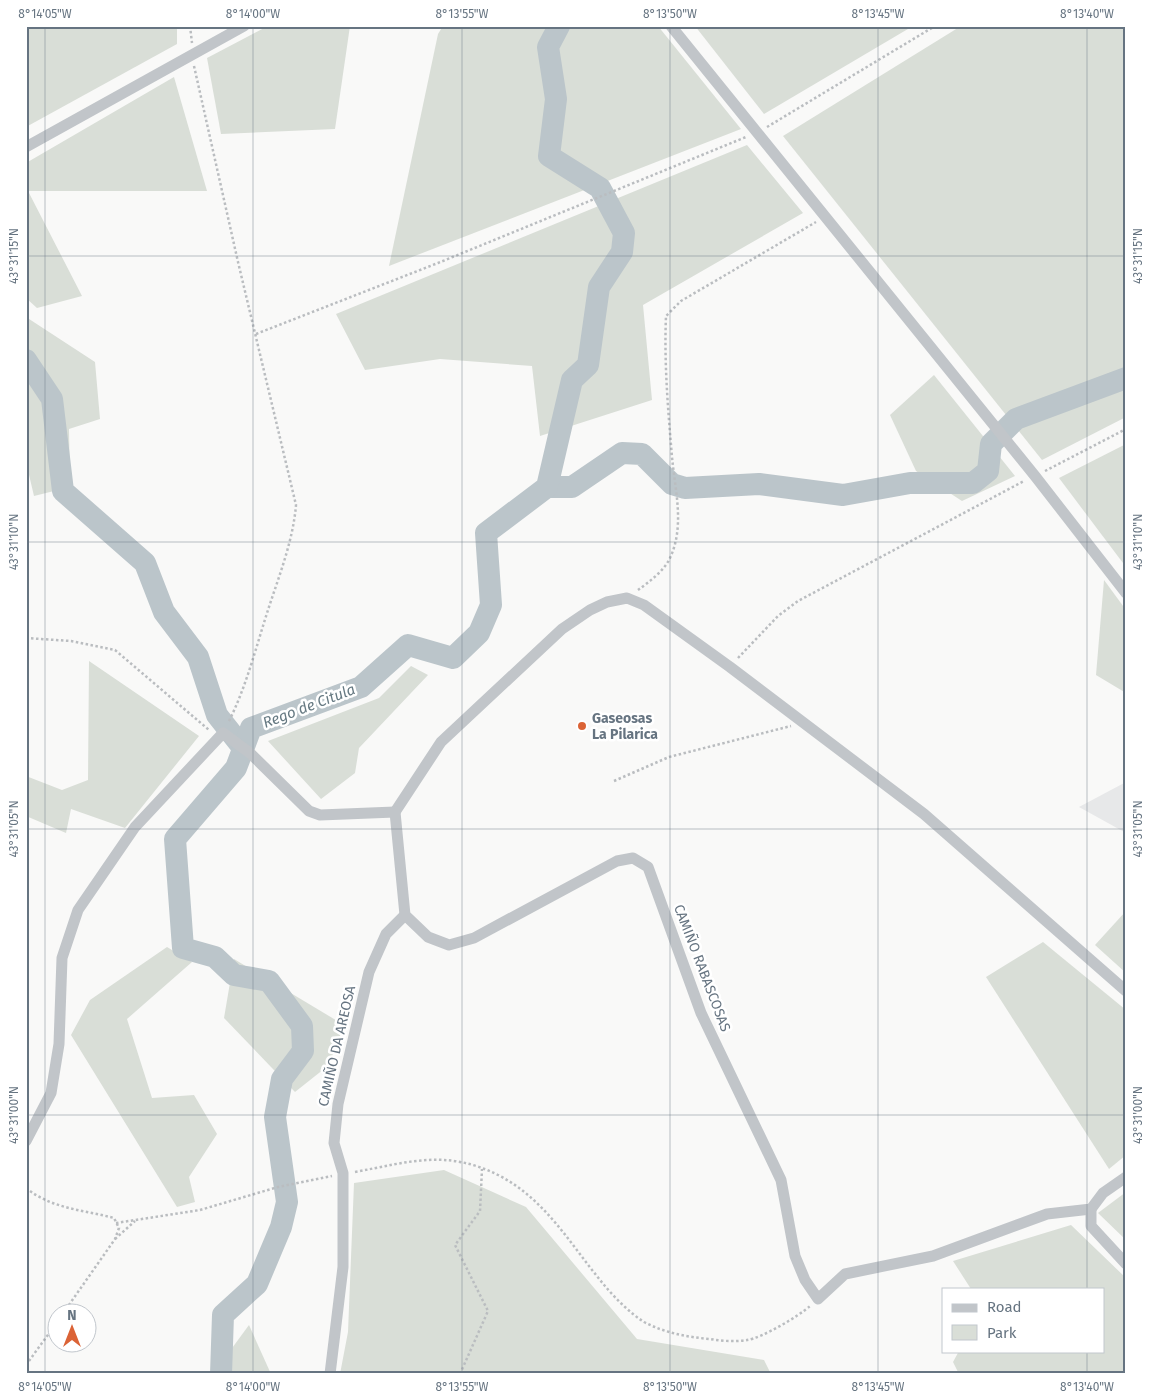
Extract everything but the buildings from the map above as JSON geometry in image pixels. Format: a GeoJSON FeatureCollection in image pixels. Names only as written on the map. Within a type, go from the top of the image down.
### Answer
{"type":"FeatureCollection","features":[{"type":"Feature","properties":{"kind":"street"},"geometry":{"type":"LineString","coordinates":[[26,147],[244,26]]}},
{"type":"Feature","properties":{"kind":"street"},"geometry":{"type":"LineString","coordinates":[[671,26],[755,133],[825,216],[1035,476],[1126,593]]}},
{"type":"Feature","properties":{"kind":"street"},"geometry":{"type":"LineString","coordinates":[[405,915],[395,812],[441,742],[562,629],[590,610],[607,602],[627,598],[644,605],[730,667],[924,814],[1126,992]]}},
{"type":"Feature","properties":{"kind":"street"},"geometry":{"type":"LineString","coordinates":[[26,1141],[51,1093],[59,1044],[62,958],[78,910],[135,827],[221,735],[250,753],[309,811],[320,815],[395,812]]}},
{"type":"Feature","properties":{"kind":"street","name":"CAMIÑO RABASCOSAS"},"geometry":{"type":"LineString","coordinates":[[405,915],[428,937],[449,945],[474,938],[617,861],[633,858],[648,866],[700,1013],[781,1180],[796,1256],[805,1280],[818,1299]]}},
{"type":"Feature","properties":{"kind":"street","name":"CAMIÑO DA AREOSA"},"geometry":{"type":"LineString","coordinates":[[330,1374],[343,1267],[343,1174],[334,1142],[338,1104],[369,972],[386,934],[405,915]]}},
{"type":"Feature","properties":{"kind":"street"},"geometry":{"type":"LineString","coordinates":[[1126,1178],[1103,1193],[1091,1209],[1091,1226],[1126,1264]]}},
{"type":"Feature","properties":{"kind":"street"},"geometry":{"type":"LineString","coordinates":[[818,1299],[845,1274],[933,1256],[1047,1214],[1091,1209]]}},
{"type":"Feature","properties":{"kind":"path"},"geometry":{"type":"LineString","coordinates":[[256,334],[438,263],[755,133],[785,117],[935,26]]}},
{"type":"Feature","properties":{"kind":"path"},"geometry":{"type":"LineString","coordinates":[[26,638],[71,641],[115,650],[221,735],[233,714],[255,652],[295,523],[296,505],[208,131],[193,55]]}},
{"type":"Feature","properties":{"kind":"path"},"geometry":{"type":"LineString","coordinates":[[627,598],[670,559],[677,538],[679,514],[667,379],[666,316],[681,301],[825,216]]}},
{"type":"Feature","properties":{"kind":"path"},"geometry":{"type":"LineString","coordinates":[[730,667],[778,616],[798,601],[1126,429]]}},
{"type":"Feature","properties":{"kind":"path"},"geometry":{"type":"LineString","coordinates":[[614,781],[669,757],[804,723]]}},
{"type":"Feature","properties":{"kind":"path"},"geometry":{"type":"LineString","coordinates":[[116,1223],[200,1210],[278,1187],[440,1158],[468,1164],[499,1176],[532,1197],[549,1214],[587,1265],[617,1299],[643,1321],[666,1332],[690,1337],[728,1341],[750,1340],[791,1321],[818,1299]]}},
{"type":"Feature","properties":{"kind":"path"},"geometry":{"type":"LineString","coordinates":[[460,1374],[488,1311],[455,1245],[480,1210],[482,1169]]}},
{"type":"Feature","properties":{"kind":"path"},"geometry":{"type":"LineString","coordinates":[[26,1188],[49,1202],[71,1210],[114,1218],[119,1228],[115,1239]]}},
{"type":"Feature","properties":{"kind":"path"},"geometry":{"type":"LineString","coordinates":[[71,1302],[115,1239],[136,1220]]}},
{"type":"Feature","properties":{"kind":"path"},"geometry":{"type":"LineString","coordinates":[[26,1365],[48,1335]]}},
{"type":"Feature","properties":{"kind":"shaded area"},"geometry":{"type":"Polygon","coordinates":[[[1126,782],[1126,833],[1079,807],[1126,782]]]}},
{"type":"Feature","properties":{"kind":"green space"},"geometry":{"type":"Polygon","coordinates":[[[26,26],[177,26],[177,44],[26,127],[26,26]]]}},
{"type":"Feature","properties":{"kind":"green space"},"geometry":{"type":"Polygon","coordinates":[[[268,26],[350,26],[335,129],[221,134],[207,58],[268,26]]]}},
{"type":"Feature","properties":{"kind":"green space"},"geometry":{"type":"Polygon","coordinates":[[[443,26],[658,26],[741,129],[389,266],[438,34],[443,26]]]}},
{"type":"Feature","properties":{"kind":"green space"},"geometry":{"type":"Polygon","coordinates":[[[695,26],[913,26],[764,114],[695,26]]]}},
{"type":"Feature","properties":{"kind":"green space"},"geometry":{"type":"Polygon","coordinates":[[[961,26],[1126,26],[1126,417],[1042,460],[783,136],[961,26]]]}},
{"type":"Feature","properties":{"kind":"green space"},"geometry":{"type":"Polygon","coordinates":[[[174,77],[207,191],[28,191],[82,296],[37,308],[26,298],[26,163],[174,77]]]}},
{"type":"Feature","properties":{"kind":"green space"},"geometry":{"type":"Polygon","coordinates":[[[747,145],[803,213],[643,305],[652,400],[540,436],[532,366],[440,359],[365,370],[336,314],[747,145]]]}},
{"type":"Feature","properties":{"kind":"green space"},"geometry":{"type":"Polygon","coordinates":[[[26,317],[95,362],[100,419],[69,429],[70,487],[34,496],[26,462],[26,317]]]}},
{"type":"Feature","properties":{"kind":"green space"},"geometry":{"type":"Polygon","coordinates":[[[934,375],[1015,476],[962,501],[916,471],[890,415],[934,375]]]}},
{"type":"Feature","properties":{"kind":"green space"},"geometry":{"type":"Polygon","coordinates":[[[1126,444],[1126,567],[1059,478],[1126,444]]]}},
{"type":"Feature","properties":{"kind":"green space"},"geometry":{"type":"Polygon","coordinates":[[[1104,580],[1126,610],[1126,693],[1096,675],[1104,580]]]}},
{"type":"Feature","properties":{"kind":"green space"},"geometry":{"type":"Polygon","coordinates":[[[89,661],[199,736],[125,828],[71,809],[66,833],[26,816],[26,776],[62,790],[88,780],[89,661]]]}},
{"type":"Feature","properties":{"kind":"green space"},"geometry":{"type":"Polygon","coordinates":[[[411,666],[428,675],[359,748],[355,773],[321,799],[268,741],[379,698],[411,666]]]}},
{"type":"Feature","properties":{"kind":"green space"},"geometry":{"type":"Polygon","coordinates":[[[1126,911],[1126,973],[1095,945],[1126,911]]]}},
{"type":"Feature","properties":{"kind":"green space"},"geometry":{"type":"Polygon","coordinates":[[[1043,942],[1126,1010],[1126,1155],[1109,1169],[986,977],[1043,942]]]}},
{"type":"Feature","properties":{"kind":"green space"},"geometry":{"type":"Polygon","coordinates":[[[167,947],[192,962],[127,1019],[152,1098],[194,1095],[217,1134],[189,1177],[195,1202],[177,1207],[71,1035],[90,1000],[167,947]]]}},
{"type":"Feature","properties":{"kind":"green space"},"geometry":{"type":"Polygon","coordinates":[[[234,959],[344,1025],[329,1065],[295,1092],[224,1018],[234,959]]]}},
{"type":"Feature","properties":{"kind":"green space"},"geometry":{"type":"Polygon","coordinates":[[[444,1170],[526,1207],[637,1339],[764,1360],[771,1374],[340,1374],[348,1332],[354,1183],[444,1170]]]}},
{"type":"Feature","properties":{"kind":"green space"},"geometry":{"type":"Polygon","coordinates":[[[1126,1192],[1126,1240],[1098,1213],[1126,1192]]]}},
{"type":"Feature","properties":{"kind":"green space"},"geometry":{"type":"Polygon","coordinates":[[[1071,1225],[1126,1278],[1126,1374],[959,1374],[953,1362],[958,1352],[1104,1352],[1104,1288],[970,1288],[953,1261],[1071,1225]]]}},
{"type":"Feature","properties":{"kind":"green space"},"geometry":{"type":"Polygon","coordinates":[[[249,1325],[271,1374],[213,1374],[249,1325]]]}},
{"type":"Feature","properties":{"kind":"waterway","name":"Rego de Citula"},"geometry":{"type":"LineString","coordinates":[[221,1374],[223,1315],[257,1284],[281,1227],[287,1202],[275,1117],[282,1079],[303,1051],[302,1026],[269,981],[234,975],[215,957],[183,948],[175,839],[236,768],[251,728],[361,687],[408,645],[453,658],[479,633],[491,605],[486,533],[547,487],[572,380],[588,365],[599,287],[622,252],[624,233],[600,188],[549,156],[556,99],[548,47],[559,26]]}},
{"type":"Feature","properties":{"kind":"waterway"},"geometry":{"type":"LineString","coordinates":[[26,360],[52,399],[63,491],[145,563],[164,612],[198,657],[217,715],[243,748]]}},
{"type":"Feature","properties":{"kind":"waterway"},"geometry":{"type":"LineString","coordinates":[[547,487],[572,487],[622,453],[642,454],[672,484],[685,488],[759,484],[843,495],[910,483],[973,483],[988,471],[991,444],[1016,419],[1126,378]]}},
{"type":"Feature","properties":{"kind":"place","name":"Gaseosas La Pilarica"},"geometry":{"type":"Point","coordinates":[582,726]}}]}
